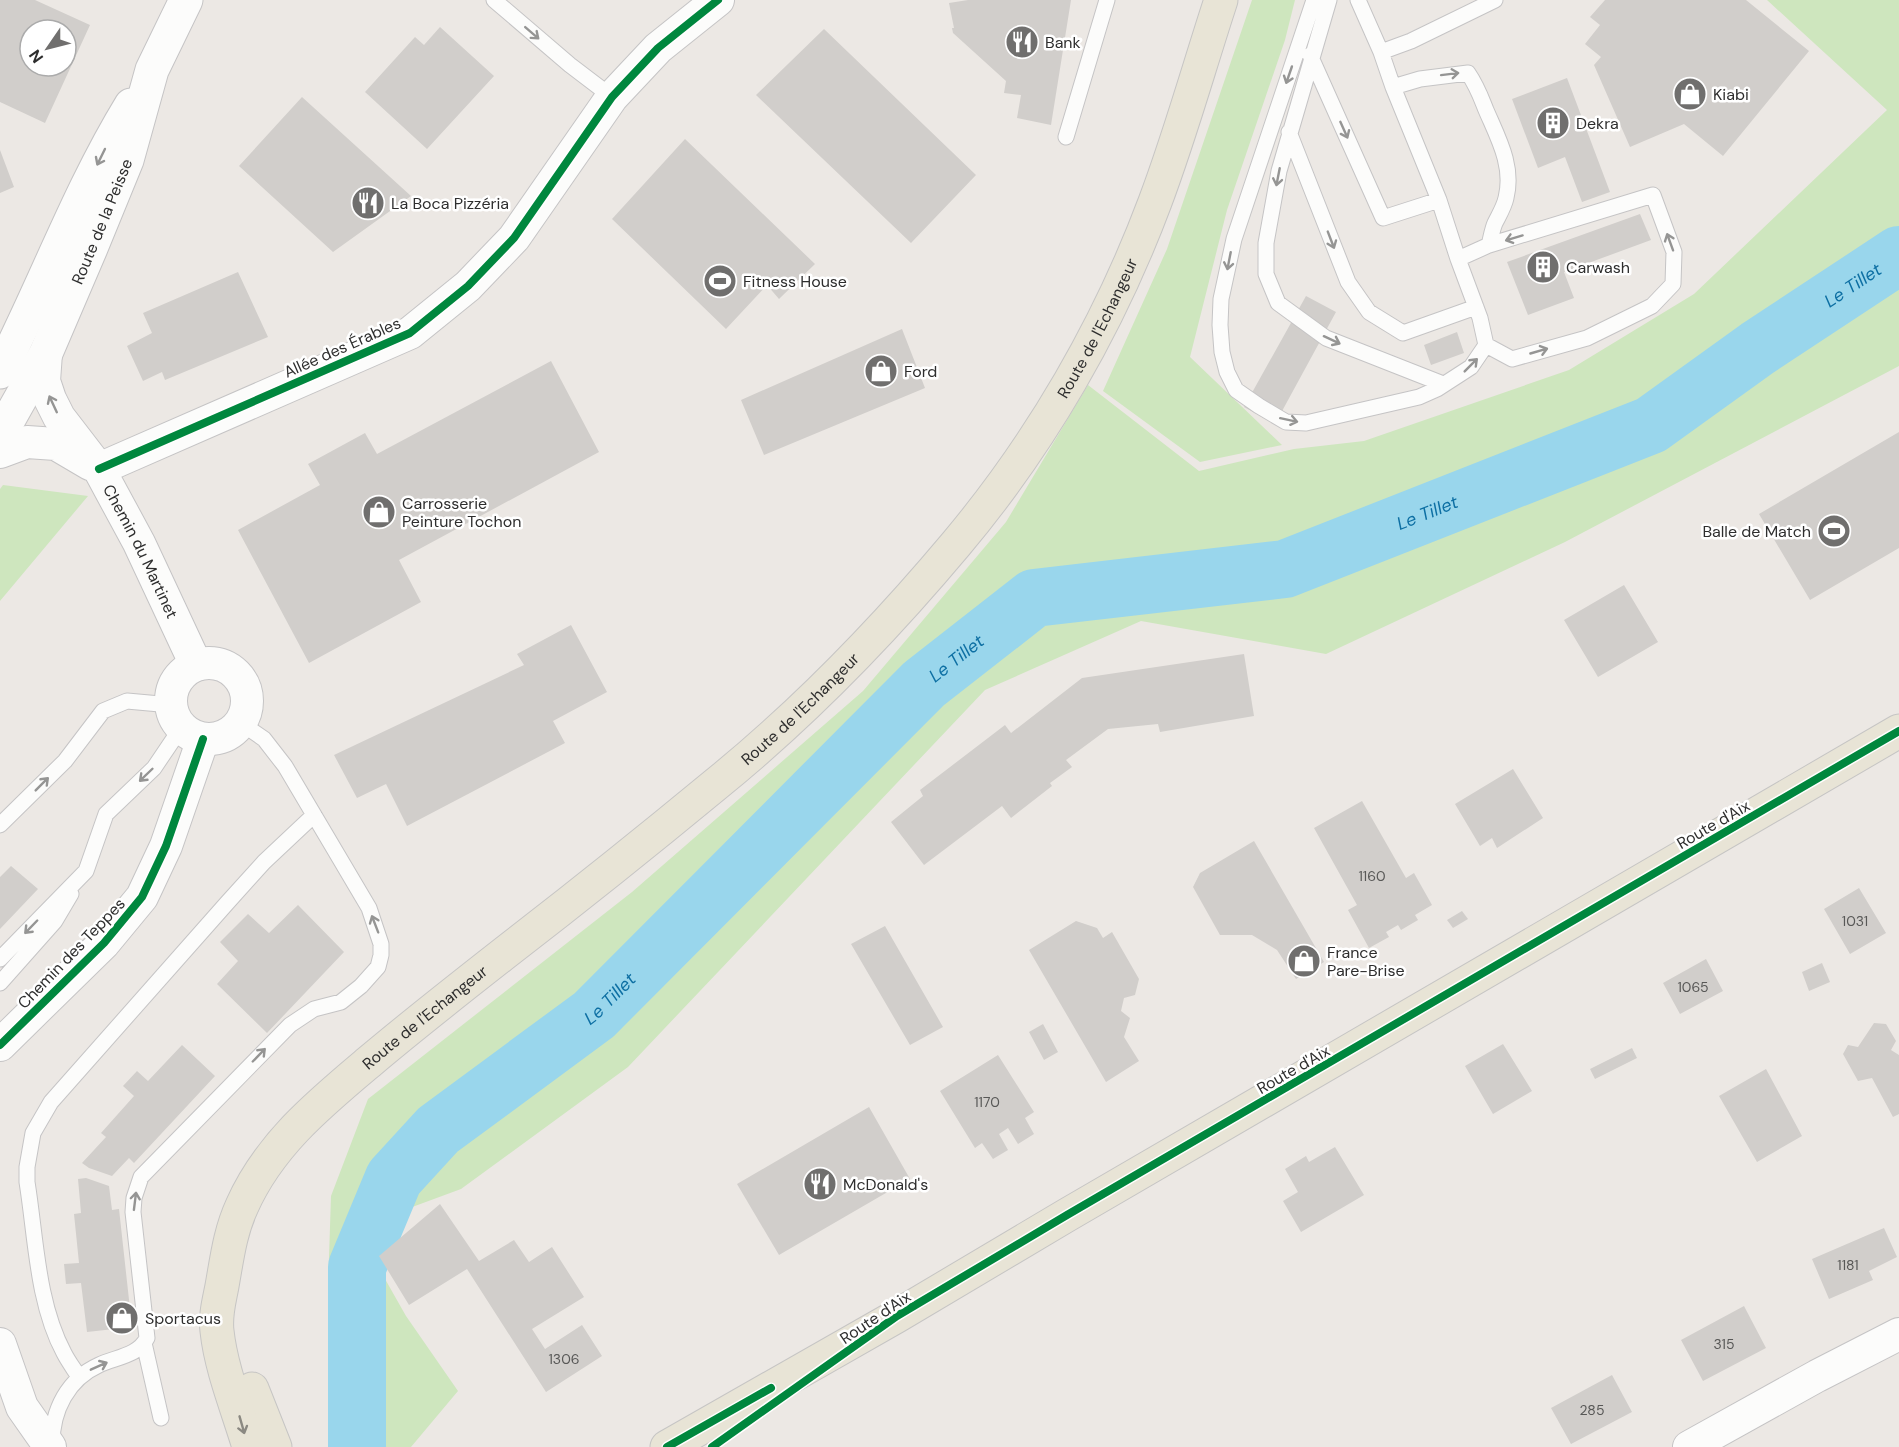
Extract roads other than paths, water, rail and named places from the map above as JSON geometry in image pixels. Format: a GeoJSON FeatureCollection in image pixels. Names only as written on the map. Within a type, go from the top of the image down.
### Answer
{"type":"FeatureCollection","features":[{"type":"Feature","properties":{"kind":"main road","name":"Route de la Peisse"},"geometry":{"type":"LineString","coordinates":[[0,435],[46,353],[128,160],[152,70],[186,0]]}},
{"type":"Feature","properties":{"kind":"main road","name":"Route de l'Echangeur"},"geometry":{"type":"LineString","coordinates":[[249,1447],[217,1334],[217,1305],[229,1243],[241,1208],[272,1154],[294,1128],[331,1093],[392,1042],[712,788],[775,735],[866,645],[977,518],[1041,428],[1112,304],[1154,204],[1221,0]]}},
{"type":"Feature","properties":{"kind":"main road"},"geometry":{"type":"LineString","coordinates":[[0,372],[12,334],[106,146],[152,70]]}},
{"type":"Feature","properties":{"kind":"main road","name":"Route d'Aix"},"geometry":{"type":"LineString","coordinates":[[668,1447],[897,1316],[1899,731]]}},
{"type":"Feature","properties":{"kind":"main road","name":"Route de l'Echangeur"},"geometry":{"type":"LineString","coordinates":[[222,1287],[238,1353],[274,1447]]}},
{"type":"Feature","properties":{"kind":"main road","name":"Route d'Aix"},"geometry":{"type":"LineString","coordinates":[[712,1447],[897,1316]]}},
{"type":"Feature","properties":{"kind":"street","name":"Allée des Érables"},"geometry":{"type":"LineString","coordinates":[[99,469],[410,333],[468,286],[514,238],[612,97],[658,48],[718,0]]}},
{"type":"Feature","properties":{"kind":"street"},"geometry":{"type":"LineString","coordinates":[[46,353],[44,381],[50,399],[59,417],[99,469]]}},
{"type":"Feature","properties":{"kind":"street","name":"Chemin du Martinet"},"geometry":{"type":"LineString","coordinates":[[0,452],[27,442],[56,444],[99,469],[139,543],[196,665]]}},
{"type":"Feature","properties":{"kind":"street"},"geometry":{"type":"LineString","coordinates":[[205,663],[222,665],[237,675],[246,689],[245,715],[241,723],[228,735],[212,740],[185,724],[172,692],[177,681],[185,671],[196,665],[205,663]]}},
{"type":"Feature","properties":{"kind":"street","name":"Chemin des Teppes"},"geometry":{"type":"LineString","coordinates":[[0,1045],[104,943],[142,897],[166,846],[185,724]]}},
{"type":"Feature","properties":{"kind":"street"},"geometry":{"type":"LineString","coordinates":[[1689,1447],[1817,1376],[1899,1334]]}},
{"type":"Feature","properties":{"kind":"street"},"geometry":{"type":"LineString","coordinates":[[0,1344],[22,1407],[51,1447]]}},
{"type":"Feature","properties":{"kind":"lane"},"geometry":{"type":"LineString","coordinates":[[494,0],[570,65],[612,97]]}},
{"type":"Feature","properties":{"kind":"lane"},"geometry":{"type":"LineString","coordinates":[[1066,137],[1107,0]]}},
{"type":"Feature","properties":{"kind":"lane"},"geometry":{"type":"LineString","coordinates":[[1314,0],[1234,239],[1221,299],[1222,352],[1227,372],[1236,390],[1286,422],[1306,423],[1419,397],[1472,367],[1486,345]]}},
{"type":"Feature","properties":{"kind":"lane"},"geometry":{"type":"LineString","coordinates":[[1329,0],[1279,171],[1266,243],[1266,274],[1278,303],[1326,338],[1443,384]]}},
{"type":"Feature","properties":{"kind":"lane"},"geometry":{"type":"LineString","coordinates":[[1358,0],[1381,52]]}},
{"type":"Feature","properties":{"kind":"lane"},"geometry":{"type":"LineString","coordinates":[[1367,0],[1369,15],[1393,87],[1439,200],[1458,259],[1476,307],[1486,345],[1512,359],[1587,338],[1652,306],[1673,284],[1674,252],[1653,195],[1489,245],[1458,259]]}},
{"type":"Feature","properties":{"kind":"lane"},"geometry":{"type":"LineString","coordinates":[[1381,52],[1410,41],[1495,0]]}},
{"type":"Feature","properties":{"kind":"lane"},"geometry":{"type":"LineString","coordinates":[[1301,39],[1312,57],[1383,218],[1439,200]]}},
{"type":"Feature","properties":{"kind":"lane"},"geometry":{"type":"LineString","coordinates":[[1393,87],[1420,79],[1468,73],[1479,89],[1505,157],[1509,178],[1506,197],[1489,245]]}},
{"type":"Feature","properties":{"kind":"lane"},"geometry":{"type":"LineString","coordinates":[[1278,107],[1348,282],[1369,312],[1403,333],[1476,307]]}},
{"type":"Feature","properties":{"kind":"lane"},"geometry":{"type":"LineString","coordinates":[[0,825],[65,761],[103,711],[127,701],[185,724],[154,768],[106,814],[86,871],[55,921],[0,982]]}},
{"type":"Feature","properties":{"kind":"lane"},"geometry":{"type":"LineString","coordinates":[[51,1447],[54,1418],[61,1401],[79,1377],[100,1364],[138,1349],[147,1338],[134,1212],[134,1198],[141,1177],[290,1025],[314,1009],[341,1002],[361,986],[378,966],[381,955],[381,944],[375,923],[353,879],[273,748],[241,723]]}},
{"type":"Feature","properties":{"kind":"lane"},"geometry":{"type":"LineString","coordinates":[[79,1377],[64,1353],[49,1313],[43,1286],[27,1182],[27,1167],[33,1133],[51,1102],[79,1070],[257,870],[314,815]]}},
{"type":"Feature","properties":{"kind":"lane"},"geometry":{"type":"LineString","coordinates":[[0,959],[86,871]]}},
{"type":"Feature","properties":{"kind":"lane"},"geometry":{"type":"LineString","coordinates":[[144,1344],[161,1418]]}},
{"type":"Feature","properties":{"kind":"waterway","name":"Le Tillet"},"geometry":{"type":"LineString","coordinates":[[357,1447],[357,1267],[394,1178],[438,1130],[594,1015],[924,684],[1034,598],[1285,569],[1651,425],[1758,348],[1899,255]]}},
{"type":"Feature","properties":{"kind":"place","name":"Bank"},"geometry":{"type":"Point","coordinates":[1022,42]}},
{"type":"Feature","properties":{"kind":"place","name":"Kiabi"},"geometry":{"type":"Point","coordinates":[1690,94]}},
{"type":"Feature","properties":{"kind":"place","name":"Dekra"},"geometry":{"type":"Point","coordinates":[1553,123]}},
{"type":"Feature","properties":{"kind":"place","name":"La Boca Pizzéria"},"geometry":{"type":"Point","coordinates":[368,203]}},
{"type":"Feature","properties":{"kind":"place","name":"Carwash"},"geometry":{"type":"Point","coordinates":[1543,267]}},
{"type":"Feature","properties":{"kind":"place","name":"Fitness House"},"geometry":{"type":"Point","coordinates":[720,281]}},
{"type":"Feature","properties":{"kind":"place","name":"Ford"},"geometry":{"type":"Point","coordinates":[881,371]}},
{"type":"Feature","properties":{"kind":"place","name":"Carrosserie Peinture Tochon"},"geometry":{"type":"Point","coordinates":[379,512]}},
{"type":"Feature","properties":{"kind":"place","name":"Balle de Match"},"geometry":{"type":"Point","coordinates":[1834,531]}},
{"type":"Feature","properties":{"kind":"place","name":"France Pare-Brise"},"geometry":{"type":"Point","coordinates":[1304,961]}},
{"type":"Feature","properties":{"kind":"place","name":"McDonald's"},"geometry":{"type":"Point","coordinates":[820,1184]}},
{"type":"Feature","properties":{"kind":"place","name":"Sportacus"},"geometry":{"type":"Point","coordinates":[122,1318]}}]}
